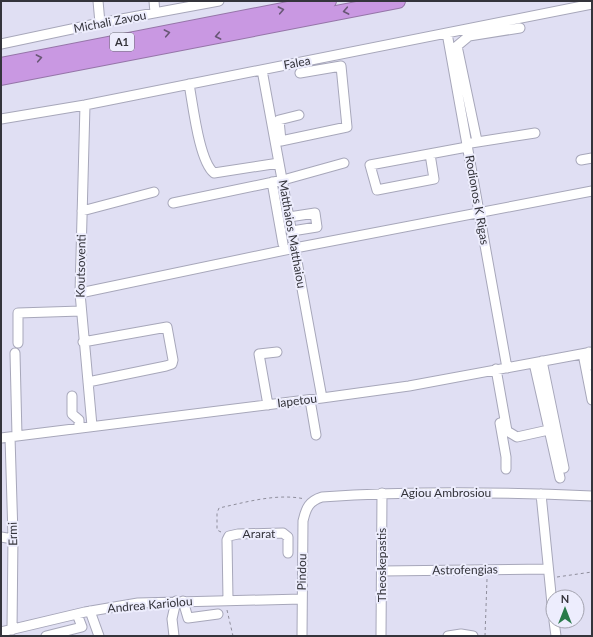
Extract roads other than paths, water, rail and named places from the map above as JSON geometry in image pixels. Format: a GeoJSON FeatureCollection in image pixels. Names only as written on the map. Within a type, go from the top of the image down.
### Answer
{"type":"FeatureCollection","features":[{"type":"Feature","properties":{"kind":"highway","name":"A1"},"geometry":{"type":"LineString","coordinates":[[1,65],[329,1]]}},
{"type":"Feature","properties":{"kind":"highway","name":"A1"},"geometry":{"type":"LineString","coordinates":[[1,78],[398,1]]}},
{"type":"Feature","properties":{"kind":"highway"},"geometry":{"type":"LineString","coordinates":[[1,84],[142,54],[197,40]]}},
{"type":"Feature","properties":{"kind":"street"},"geometry":{"type":"LineString","coordinates":[[98,1],[100,23]]}},
{"type":"Feature","properties":{"kind":"street"},"geometry":{"type":"LineString","coordinates":[[154,1],[155,13]]}},
{"type":"Feature","properties":{"kind":"street","name":"Michali Zavou"},"geometry":{"type":"LineString","coordinates":[[1,44],[100,23],[219,1]]}},
{"type":"Feature","properties":{"kind":"street","name":"Falea"},"geometry":{"type":"LineString","coordinates":[[1,119],[85,105],[592,4]]}},
{"type":"Feature","properties":{"kind":"street"},"geometry":{"type":"LineString","coordinates":[[476,141],[457,46],[468,36],[520,28]]}},
{"type":"Feature","properties":{"kind":"street","name":"Rodionos K Rigas"},"geometry":{"type":"LineString","coordinates":[[447,33],[506,368]]}},
{"type":"Feature","properties":{"kind":"street"},"geometry":{"type":"LineString","coordinates":[[299,115],[279,120],[278,142],[347,127],[341,66],[300,73]]}},
{"type":"Feature","properties":{"kind":"street","name":"Matthaios Matthaiou"},"geometry":{"type":"LineString","coordinates":[[262,70],[278,142],[279,163],[322,398]]}},
{"type":"Feature","properties":{"kind":"street"},"geometry":{"type":"LineString","coordinates":[[189,84],[202,151],[208,168],[214,173],[279,163]]}},
{"type":"Feature","properties":{"kind":"street","name":"Koutsoventi"},"geometry":{"type":"LineString","coordinates":[[85,105],[80,293],[83,342],[92,426]]}},
{"type":"Feature","properties":{"kind":"street"},"geometry":{"type":"LineString","coordinates":[[430,154],[434,179],[377,190],[370,165],[467,146],[476,141],[535,133]]}},
{"type":"Feature","properties":{"kind":"street"},"geometry":{"type":"LineString","coordinates":[[581,160],[592,158]]}},
{"type":"Feature","properties":{"kind":"street"},"geometry":{"type":"LineString","coordinates":[[173,203],[282,180],[344,163]]}},
{"type":"Feature","properties":{"kind":"street"},"geometry":{"type":"LineString","coordinates":[[272,182],[284,244]]}},
{"type":"Feature","properties":{"kind":"street"},"geometry":{"type":"LineString","coordinates":[[80,293],[295,248],[592,191]]}},
{"type":"Feature","properties":{"kind":"street"},"geometry":{"type":"LineString","coordinates":[[82,211],[154,192]]}},
{"type":"Feature","properties":{"kind":"street"},"geometry":{"type":"LineString","coordinates":[[289,217],[315,213],[317,228],[292,231]]}},
{"type":"Feature","properties":{"kind":"street"},"geometry":{"type":"LineString","coordinates":[[18,344],[18,313],[81,312]]}},
{"type":"Feature","properties":{"kind":"street"},"geometry":{"type":"LineString","coordinates":[[83,342],[167,327],[173,360],[172,364],[166,366],[88,382]]}},
{"type":"Feature","properties":{"kind":"street"},"geometry":{"type":"LineString","coordinates":[[268,405],[259,354],[277,352]]}},
{"type":"Feature","properties":{"kind":"street","name":"Ermi"},"geometry":{"type":"LineString","coordinates":[[12,630],[13,539],[9,437],[15,353]]}},
{"type":"Feature","properties":{"kind":"street"},"geometry":{"type":"LineString","coordinates":[[588,353],[592,365]]}},
{"type":"Feature","properties":{"kind":"street"},"geometry":{"type":"LineString","coordinates":[[588,353],[592,400]]}},
{"type":"Feature","properties":{"kind":"street","name":"Iapetou"},"geometry":{"type":"LineString","coordinates":[[9,437],[310,400],[409,386],[588,353]]}},
{"type":"Feature","properties":{"kind":"street"},"geometry":{"type":"LineString","coordinates":[[538,362],[563,478]]}},
{"type":"Feature","properties":{"kind":"street"},"geometry":{"type":"LineString","coordinates":[[493,370],[507,431],[517,437],[544,431]]}},
{"type":"Feature","properties":{"kind":"street"},"geometry":{"type":"LineString","coordinates":[[493,370],[506,457],[506,469]]}},
{"type":"Feature","properties":{"kind":"street"},"geometry":{"type":"LineString","coordinates":[[72,396],[72,414],[79,420],[79,428]]}},
{"type":"Feature","properties":{"kind":"street"},"geometry":{"type":"LineString","coordinates":[[310,400],[316,435]]}},
{"type":"Feature","properties":{"kind":"street","name":"Agiou Ambrosiou"},"geometry":{"type":"LineString","coordinates":[[306,509],[313,500],[322,497],[382,493],[472,492],[592,496]]}},
{"type":"Feature","properties":{"kind":"street","name":"Theoskepastis"},"geometry":{"type":"LineString","coordinates":[[381,636],[382,493]]}},
{"type":"Feature","properties":{"kind":"street"},"geometry":{"type":"LineString","coordinates":[[541,494],[550,589]]}},
{"type":"Feature","properties":{"kind":"street","name":"Pindou"},"geometry":{"type":"LineString","coordinates":[[302,636],[303,521],[306,509]]}},
{"type":"Feature","properties":{"kind":"street","name":"Ararat"},"geometry":{"type":"LineString","coordinates":[[227,600],[227,540],[229,536],[238,534],[283,533],[288,537],[288,553]]}},
{"type":"Feature","properties":{"kind":"street"},"geometry":{"type":"LineString","coordinates":[[1,537],[13,539]]}},
{"type":"Feature","properties":{"kind":"street","name":"Astrofengias"},"geometry":{"type":"LineString","coordinates":[[382,571],[487,570],[548,574]]}},
{"type":"Feature","properties":{"kind":"street","name":"Andrea Kariolou"},"geometry":{"type":"LineString","coordinates":[[1,632],[90,611],[138,603],[302,599]]}},
{"type":"Feature","properties":{"kind":"street"},"geometry":{"type":"LineString","coordinates":[[180,601],[188,618],[218,614]]}},
{"type":"Feature","properties":{"kind":"street"},"geometry":{"type":"LineString","coordinates":[[174,636],[172,619],[180,601]]}},
{"type":"Feature","properties":{"kind":"street"},"geometry":{"type":"LineString","coordinates":[[90,611],[99,636]]}},
{"type":"Feature","properties":{"kind":"street"},"geometry":{"type":"LineString","coordinates":[[46,636],[82,627],[77,614]]}},
{"type":"Feature","properties":{"kind":"street"},"geometry":{"type":"LineString","coordinates":[[448,636],[460,634],[473,636]]}}]}
